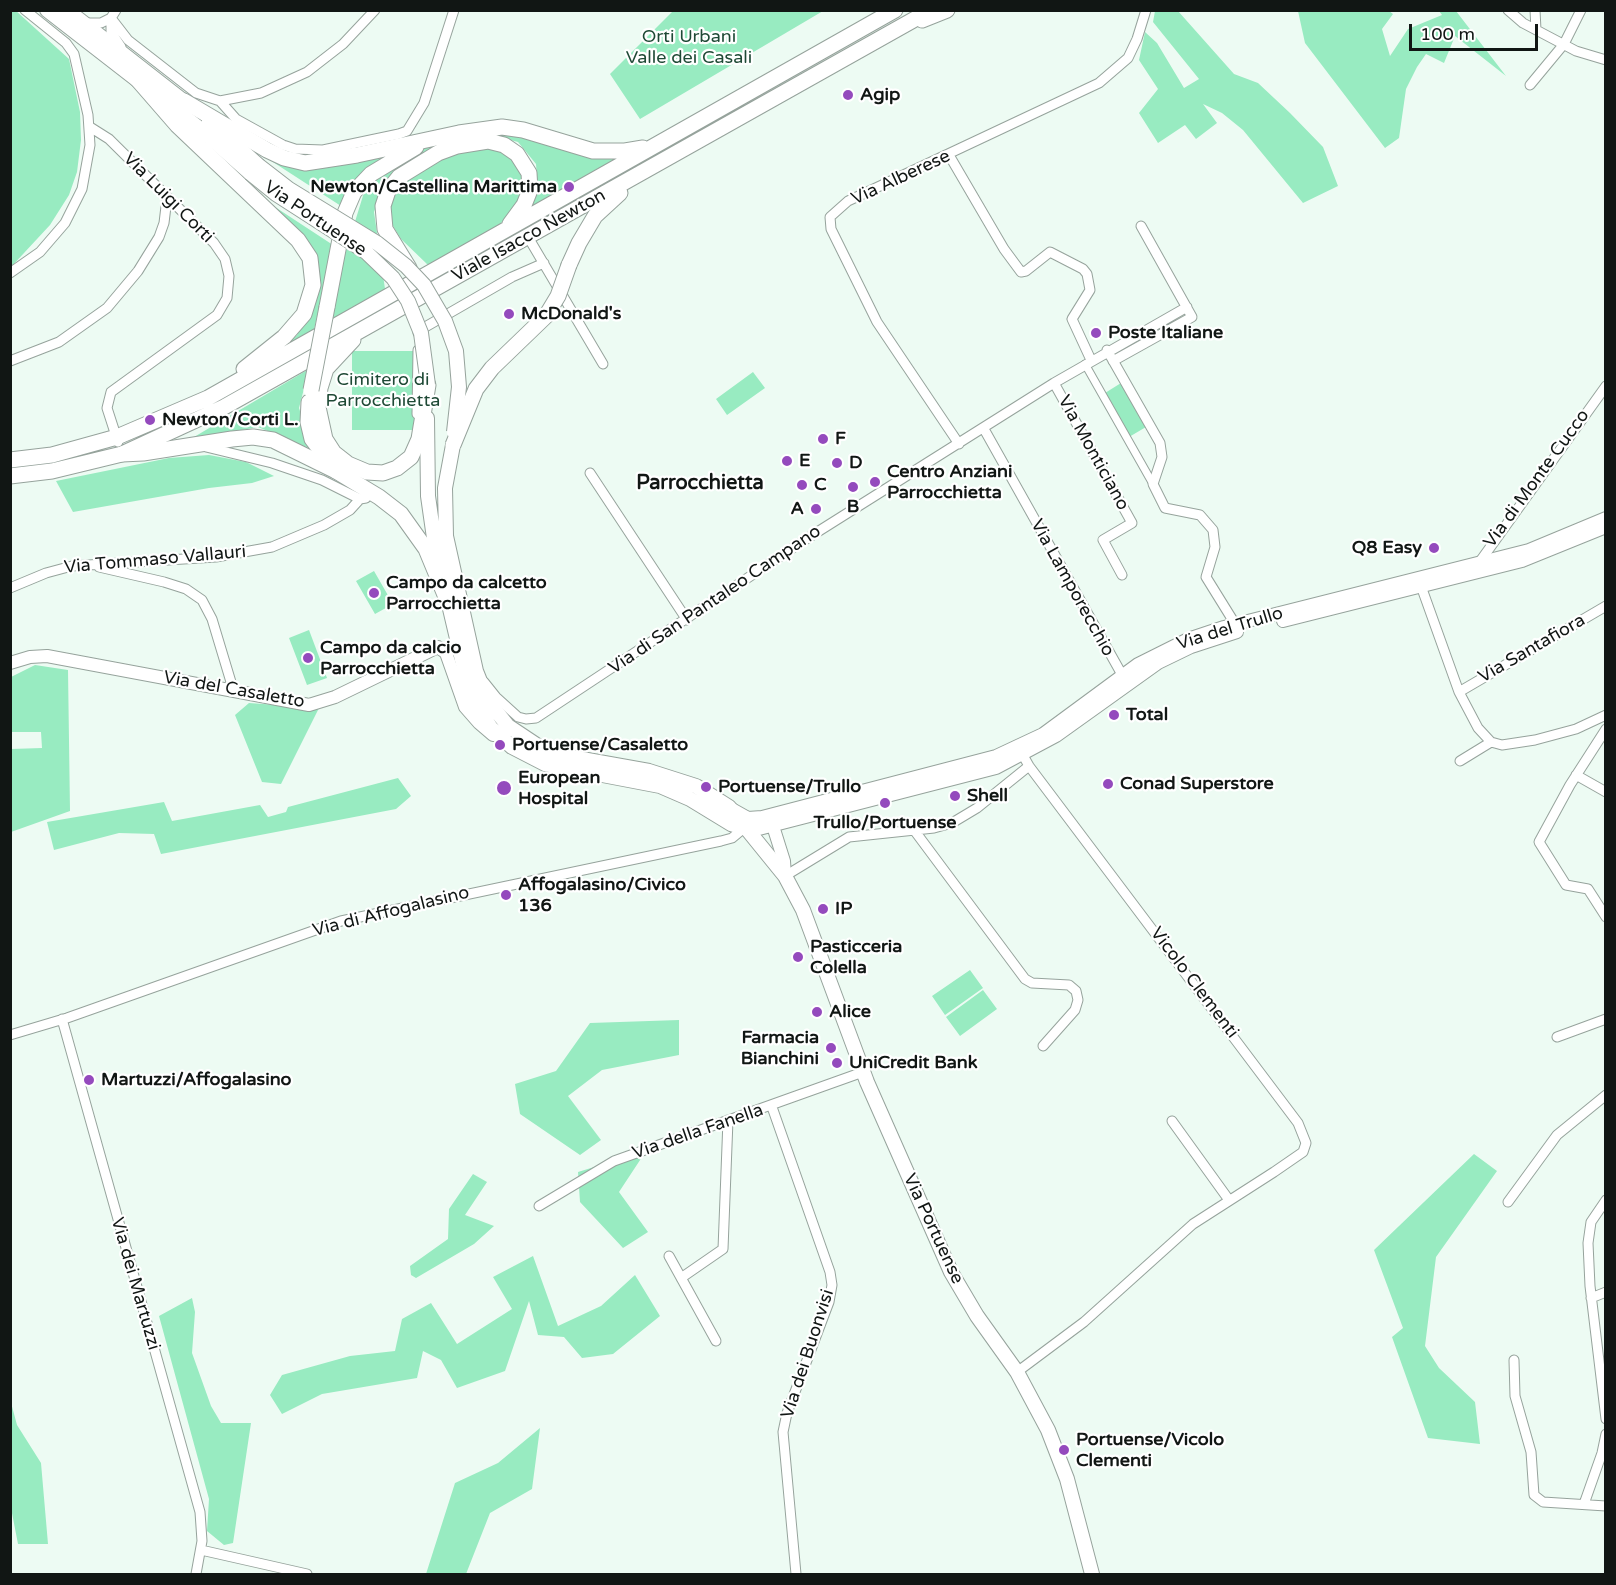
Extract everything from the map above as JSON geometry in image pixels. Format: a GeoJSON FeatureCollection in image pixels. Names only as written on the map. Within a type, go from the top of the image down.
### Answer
{"type":"FeatureCollection","features":[{"type":"Feature","properties":{"kind":"main road","name":"Via Portuense"},"geometry":{"type":"LineString","coordinates":[[47,10],[254,169],[377,243],[413,273],[441,313],[456,351],[459,387],[453,445],[445,488],[448,548],[476,671],[488,701],[502,721],[535,746],[565,756],[635,767],[696,786],[729,807],[785,876],[803,910],[863,1072],[951,1272],[976,1316],[1017,1372],[1045,1423],[1059,1455],[1092,1575]]}},
{"type":"Feature","properties":{"kind":"main road","name":"Via Portuense"},"geometry":{"type":"LineString","coordinates":[[67,10],[184,101],[281,197],[366,252],[387,271],[406,297],[420,329],[426,359],[427,471],[432,527],[471,692],[487,722],[502,740],[526,756],[551,766],[638,781],[672,791],[705,807],[731,824],[744,828]]}},
{"type":"Feature","properties":{"kind":"main road","name":"Viale Isacco Newton"},"geometry":{"type":"LineString","coordinates":[[10,476],[52,471],[122,454],[224,407],[931,10]]}},
{"type":"Feature","properties":{"kind":"main road"},"geometry":{"type":"LineString","coordinates":[[905,26],[948,10]]}},
{"type":"Feature","properties":{"kind":"main road","name":"Viale Isacco Newton"},"geometry":{"type":"LineString","coordinates":[[10,460],[52,455],[117,437],[208,398],[895,11]]}},
{"type":"Feature","properties":{"kind":"main road"},"geometry":{"type":"LineString","coordinates":[[137,80],[177,125],[302,243],[312,263],[312,293],[307,308],[295,326],[208,398]]}},
{"type":"Feature","properties":{"kind":"main road"},"geometry":{"type":"LineString","coordinates":[[184,101],[251,141],[297,161],[314,162],[336,159],[459,133],[502,127],[523,130],[593,151],[625,151],[657,144]]}},
{"type":"Feature","properties":{"kind":"main road"},"geometry":{"type":"LineString","coordinates":[[336,471],[312,439],[309,422],[311,390],[345,213],[354,192],[371,174],[426,140]]}},
{"type":"Feature","properties":{"kind":"main road"},"geometry":{"type":"LineString","coordinates":[[413,273],[389,237],[383,219],[384,200],[394,183],[419,163],[457,146],[488,141],[504,145],[523,161],[529,173],[530,185],[524,206],[504,231]]}},
{"type":"Feature","properties":{"kind":"main road"},"geometry":{"type":"LineString","coordinates":[[453,445],[476,389],[492,368],[546,316],[558,296],[583,235],[595,216],[645,171]]}},
{"type":"Feature","properties":{"kind":"main road"},"geometry":{"type":"LineString","coordinates":[[369,325],[326,369],[320,388],[318,418],[329,446],[342,461],[368,472],[393,470],[407,461],[416,449],[428,385]]}},
{"type":"Feature","properties":{"kind":"main road"},"geometry":{"type":"LineString","coordinates":[[122,454],[263,437],[292,447],[379,497],[401,514],[419,536],[448,602]]}},
{"type":"Feature","properties":{"kind":"street"},"geometry":{"type":"LineString","coordinates":[[10,273],[40,252],[70,214],[85,176],[90,127],[72,51],[25,10]]}},
{"type":"Feature","properties":{"kind":"street"},"geometry":{"type":"LineString","coordinates":[[113,14],[128,40],[200,96],[220,101],[268,90],[307,72],[343,44],[375,10]]}},
{"type":"Feature","properties":{"kind":"street"},"geometry":{"type":"LineString","coordinates":[[220,101],[236,119],[283,145],[295,149],[323,150],[407,131],[424,103],[454,10]]}},
{"type":"Feature","properties":{"kind":"street","name":"Via Alberese"},"geometry":{"type":"LineString","coordinates":[[959,444],[877,322],[829,220],[832,213],[849,201],[1079,94],[1107,77],[1128,58],[1146,10]]}},
{"type":"Feature","properties":{"kind":"street"},"geometry":{"type":"LineString","coordinates":[[1508,10],[1536,30],[1582,54],[1605,60]]}},
{"type":"Feature","properties":{"kind":"street"},"geometry":{"type":"LineString","coordinates":[[1535,10],[1536,30]]}},
{"type":"Feature","properties":{"kind":"street"},"geometry":{"type":"LineString","coordinates":[[1530,85],[1564,44],[1581,10]]}},
{"type":"Feature","properties":{"kind":"street"},"geometry":{"type":"LineString","coordinates":[[83,23],[101,23],[113,14]]}},
{"type":"Feature","properties":{"kind":"street"},"geometry":{"type":"LineString","coordinates":[[113,14],[111,32],[128,57]]}},
{"type":"Feature","properties":{"kind":"street","name":"Via Luigi Corti"},"geometry":{"type":"LineString","coordinates":[[90,127],[109,139],[220,252],[229,271],[229,293],[222,309],[211,320],[111,392],[107,408],[117,437]]}},
{"type":"Feature","properties":{"kind":"street"},"geometry":{"type":"LineString","coordinates":[[949,155],[1004,249],[1021,272],[1050,252],[1083,269],[1087,274],[1090,290],[1072,319],[1088,362],[1165,508],[1200,515],[1213,530],[1215,547],[1206,577],[1237,628]]}},
{"type":"Feature","properties":{"kind":"street"},"geometry":{"type":"LineString","coordinates":[[10,361],[59,342],[107,308],[138,271],[159,237],[164,223],[167,198]]}},
{"type":"Feature","properties":{"kind":"street"},"geometry":{"type":"LineString","coordinates":[[1113,361],[1192,317],[1141,226]]}},
{"type":"Feature","properties":{"kind":"street"},"geometry":{"type":"LineString","coordinates":[[528,237],[603,364]]}},
{"type":"Feature","properties":{"kind":"street"},"geometry":{"type":"LineString","coordinates":[[417,427],[420,330],[512,277],[544,263]]}},
{"type":"Feature","properties":{"kind":"street","name":"Via di San Pantaleo Campano"},"geometry":{"type":"LineString","coordinates":[[476,671],[496,697],[511,711],[521,718],[533,719],[687,620],[810,536],[1088,362],[1187,307]]}},
{"type":"Feature","properties":{"kind":"street"},"geometry":{"type":"LineString","coordinates":[[1107,351],[1162,450],[1160,470],[1153,484]]}},
{"type":"Feature","properties":{"kind":"street","name":"Via Monticiano"},"geometry":{"type":"LineString","coordinates":[[1054,383],[1132,523],[1103,540],[1122,575]]}},
{"type":"Feature","properties":{"kind":"street","name":"Via di Monte Cucco"},"geometry":{"type":"LineString","coordinates":[[1475,569],[1605,386]]}},
{"type":"Feature","properties":{"kind":"street","name":"Via Lamporecchio"},"geometry":{"type":"LineString","coordinates":[[984,429],[1124,679]]}},
{"type":"Feature","properties":{"kind":"street"},"geometry":{"type":"LineString","coordinates":[[117,437],[122,454]]}},
{"type":"Feature","properties":{"kind":"street"},"geometry":{"type":"LineString","coordinates":[[100,442],[105,459]]}},
{"type":"Feature","properties":{"kind":"street"},"geometry":{"type":"LineString","coordinates":[[183,446],[217,448],[272,463],[322,480],[360,499],[379,497]]}},
{"type":"Feature","properties":{"kind":"street"},"geometry":{"type":"LineString","coordinates":[[590,473],[687,620]]}},
{"type":"Feature","properties":{"kind":"street","name":"Via Tommaso Vallauri"},"geometry":{"type":"LineString","coordinates":[[10,588],[63,568],[216,557],[272,547],[324,525],[350,510],[360,499]]}},
{"type":"Feature","properties":{"kind":"street","name":"Via del Trullo"},"geometry":{"type":"LineString","coordinates":[[1544,549],[1605,518]]}},
{"type":"Feature","properties":{"kind":"street","name":"Via del Trullo"},"geometry":{"type":"LineString","coordinates":[[1354,599],[1421,586],[1544,549],[1605,527]]}},
{"type":"Feature","properties":{"kind":"street"},"geometry":{"type":"LineString","coordinates":[[91,565],[164,582],[195,594],[202,600],[212,619],[234,692]]}},
{"type":"Feature","properties":{"kind":"street","name":"Via del Trullo"},"geometry":{"type":"LineString","coordinates":[[729,807],[745,817],[762,817],[996,768],[1023,756],[1056,736],[1124,679],[1179,652],[1237,628],[1475,569]]}},
{"type":"Feature","properties":{"kind":"street"},"geometry":{"type":"LineString","coordinates":[[1421,586],[1460,692],[1478,728],[1491,742],[1502,745],[1535,740],[1576,729],[1605,715]]}},
{"type":"Feature","properties":{"kind":"street","name":"Via Santafiora"},"geometry":{"type":"LineString","coordinates":[[1460,692],[1605,606]]}},
{"type":"Feature","properties":{"kind":"street","name":"Via del Casaletto"},"geometry":{"type":"LineString","coordinates":[[10,663],[25,658],[47,656],[234,692],[302,704],[315,704],[336,697],[438,647],[446,653],[465,707],[479,723],[502,740]]}},
{"type":"Feature","properties":{"kind":"street"},"geometry":{"type":"LineString","coordinates":[[1605,729],[1576,775],[1539,842],[1566,885],[1588,888],[1605,917]]}},
{"type":"Feature","properties":{"kind":"street"},"geometry":{"type":"LineString","coordinates":[[1460,761],[1491,742]]}},
{"type":"Feature","properties":{"kind":"street","name":"Via del Trullo"},"geometry":{"type":"LineString","coordinates":[[785,876],[849,837],[940,827],[957,821],[1007,783],[1023,756]]}},
{"type":"Feature","properties":{"kind":"street","name":"Via del Trullo"},"geometry":{"type":"LineString","coordinates":[[744,828],[759,829],[772,826],[910,785],[981,761],[1023,756]]}},
{"type":"Feature","properties":{"kind":"street","name":"Vicolo Clementi"},"geometry":{"type":"LineString","coordinates":[[1017,1372],[1084,1322],[1193,1224],[1303,1152],[1306,1143],[1304,1132],[1023,756]]}},
{"type":"Feature","properties":{"kind":"street"},"geometry":{"type":"LineString","coordinates":[[996,768],[1007,783]]}},
{"type":"Feature","properties":{"kind":"street"},"geometry":{"type":"LineString","coordinates":[[1576,775],[1605,792]]}},
{"type":"Feature","properties":{"kind":"street","name":"Via del Trullo"},"geometry":{"type":"LineString","coordinates":[[744,828],[762,817]]}},
{"type":"Feature","properties":{"kind":"street","name":"Via Portuense"},"geometry":{"type":"LineString","coordinates":[[772,826],[784,861],[785,876]]}},
{"type":"Feature","properties":{"kind":"street","name":"Via di Affogalasino"},"geometry":{"type":"LineString","coordinates":[[10,1035],[62,1019],[341,921],[711,843],[732,838],[744,828]]}},
{"type":"Feature","properties":{"kind":"street"},"geometry":{"type":"LineString","coordinates":[[914,830],[1027,981],[1061,983],[1069,985],[1076,991],[1078,1000],[1075,1010],[1043,1046]]}},
{"type":"Feature","properties":{"kind":"street","name":"Via dei Martuzzi"},"geometry":{"type":"LineString","coordinates":[[62,1019],[200,1512],[201,1550],[196,1575]]}},
{"type":"Feature","properties":{"kind":"street"},"geometry":{"type":"LineString","coordinates":[[1557,1037],[1605,1019]]}},
{"type":"Feature","properties":{"kind":"street","name":"Via della Fanella"},"geometry":{"type":"LineString","coordinates":[[539,1206],[614,1161],[728,1120],[772,1107],[863,1072]]}},
{"type":"Feature","properties":{"kind":"street"},"geometry":{"type":"LineString","coordinates":[[1508,1202],[1557,1135],[1605,1095]]}},
{"type":"Feature","properties":{"kind":"street","name":"Via dei Buonvisi"},"geometry":{"type":"LineString","coordinates":[[772,1107],[823,1251],[832,1285],[829,1302],[787,1413],[783,1432],[796,1575]]}},
{"type":"Feature","properties":{"kind":"street"},"geometry":{"type":"LineString","coordinates":[[681,1278],[723,1249],[728,1120]]}},
{"type":"Feature","properties":{"kind":"street"},"geometry":{"type":"LineString","coordinates":[[1172,1121],[1228,1200]]}},
{"type":"Feature","properties":{"kind":"street"},"geometry":{"type":"LineString","coordinates":[[1605,1200],[1591,1222],[1588,1236],[1591,1298],[1605,1419]]}},
{"type":"Feature","properties":{"kind":"street"},"geometry":{"type":"LineString","coordinates":[[669,1256],[716,1341]]}},
{"type":"Feature","properties":{"kind":"street"},"geometry":{"type":"LineString","coordinates":[[1591,1298],[1605,1292]]}},
{"type":"Feature","properties":{"kind":"street"},"geometry":{"type":"LineString","coordinates":[[1514,1360],[1515,1396],[1531,1452],[1534,1495],[1543,1502],[1605,1506]]}},
{"type":"Feature","properties":{"kind":"street"},"geometry":{"type":"LineString","coordinates":[[1584,1504],[1604,1453],[1605,1434]]}},
{"type":"Feature","properties":{"kind":"street"},"geometry":{"type":"LineString","coordinates":[[201,1550],[307,1575]]}},
{"type":"Feature","properties":{"kind":"green space"},"geometry":{"type":"Polygon","coordinates":[[[15,10],[69,59],[80,112],[81,140],[77,172],[69,195],[50,225],[11,267],[10,11],[15,10]]]}},
{"type":"Feature","properties":{"kind":"green space","name":"Orti Urbani Valle dei Casali"},"geometry":{"type":"Polygon","coordinates":[[[673,11],[823,11],[640,119],[610,74],[673,11]]]}},
{"type":"Feature","properties":{"kind":"green space"},"geometry":{"type":"Polygon","coordinates":[[[1155,11],[1178,11],[1234,74],[1258,83],[1290,113],[1323,147],[1338,186],[1303,203],[1243,130],[1222,113],[1203,104],[1217,123],[1196,139],[1185,125],[1158,143],[1139,113],[1158,89],[1139,60],[1145,32],[1157,43],[1184,88],[1199,79],[1153,22],[1155,11]]]}},
{"type":"Feature","properties":{"kind":"green space"},"geometry":{"type":"Polygon","coordinates":[[[1298,11],[1389,11],[1393,14],[1382,29],[1390,56],[1408,29],[1442,15],[1439,11],[1456,11],[1506,76],[1455,36],[1444,63],[1426,54],[1417,67],[1406,89],[1399,138],[1385,148],[1305,43],[1298,11]]]}},
{"type":"Feature","properties":{"kind":"green space"},"geometry":{"type":"Polygon","coordinates":[[[513,131],[626,157],[531,206],[538,190],[536,164],[518,142],[491,135],[416,159],[386,180],[374,212],[385,289],[332,321],[341,267],[366,186],[412,154],[443,141],[513,131]]]}},
{"type":"Feature","properties":{"kind":"green space"},"geometry":{"type":"Polygon","coordinates":[[[486,148],[511,152],[525,170],[526,192],[514,211],[490,233],[428,265],[401,239],[390,221],[389,201],[398,187],[455,151],[486,148]]]}},
{"type":"Feature","properties":{"kind":"green space"},"geometry":{"type":"Polygon","coordinates":[[[401,150],[341,206],[259,153],[277,159],[401,150]]]}},
{"type":"Feature","properties":{"kind":"green space"},"geometry":{"type":"Polygon","coordinates":[[[272,205],[333,245],[314,330],[267,360],[297,335],[317,290],[313,248],[272,205]]]}},
{"type":"Feature","properties":{"kind":"green space","name":"Cimitero di Parrocchietta"},"geometry":{"type":"Polygon","coordinates":[[[352,351],[415,351],[415,430],[352,430],[352,351]]]}},
{"type":"Feature","properties":{"kind":"green space"},"geometry":{"type":"Polygon","coordinates":[[[309,369],[299,408],[313,450],[258,427],[189,440],[309,369]]]}},
{"type":"Feature","properties":{"kind":"green space"},"geometry":{"type":"Polygon","coordinates":[[[753,372],[765,388],[727,415],[716,399],[753,372]]]}},
{"type":"Feature","properties":{"kind":"green space"},"geometry":{"type":"Polygon","coordinates":[[[1121,383],[1146,427],[1129,437],[1105,393],[1121,383]]]}},
{"type":"Feature","properties":{"kind":"green space"},"geometry":{"type":"Polygon","coordinates":[[[209,455],[246,462],[274,476],[252,483],[209,488],[73,512],[56,481],[169,458],[209,455]]]}},
{"type":"Feature","properties":{"kind":"green space","name":"Campo da calcetto Parrocchietta"},"geometry":{"type":"Polygon","coordinates":[[[374,571],[393,604],[375,614],[356,581],[374,571]]]}},
{"type":"Feature","properties":{"kind":"green space","name":"Campo da calcio Parrocchietta"},"geometry":{"type":"Polygon","coordinates":[[[309,630],[327,678],[307,685],[289,638],[309,630]]]}},
{"type":"Feature","properties":{"kind":"green space"},"geometry":{"type":"Polygon","coordinates":[[[35,665],[68,670],[70,811],[11,832],[11,749],[42,748],[41,732],[11,732],[11,677],[35,665]]]}},
{"type":"Feature","properties":{"kind":"green space"},"geometry":{"type":"Polygon","coordinates":[[[249,703],[319,708],[281,784],[262,782],[235,715],[249,703]]]}},
{"type":"Feature","properties":{"kind":"green space"},"geometry":{"type":"Polygon","coordinates":[[[398,778],[411,796],[396,809],[161,854],[154,834],[119,833],[54,850],[47,822],[164,802],[172,821],[260,805],[268,817],[286,812],[288,807],[398,778]]]}},
{"type":"Feature","properties":{"kind":"green space"},"geometry":{"type":"Polygon","coordinates":[[[970,970],[983,988],[945,1015],[932,996],[970,970]]]}},
{"type":"Feature","properties":{"kind":"green space"},"geometry":{"type":"Polygon","coordinates":[[[983,990],[997,1009],[960,1036],[946,1017],[983,990]]]}},
{"type":"Feature","properties":{"kind":"green space"},"geometry":{"type":"Polygon","coordinates":[[[679,1020],[679,1055],[602,1070],[568,1096],[601,1140],[580,1155],[520,1114],[515,1084],[556,1071],[590,1023],[679,1020]]]}},
{"type":"Feature","properties":{"kind":"green space"},"geometry":{"type":"Polygon","coordinates":[[[646,1151],[619,1192],[648,1232],[623,1248],[580,1202],[578,1172],[646,1151]]]}},
{"type":"Feature","properties":{"kind":"green space"},"geometry":{"type":"Polygon","coordinates":[[[1474,1154],[1497,1171],[1436,1257],[1425,1346],[1439,1368],[1475,1402],[1480,1444],[1428,1438],[1392,1337],[1403,1328],[1374,1250],[1474,1154]]]}},
{"type":"Feature","properties":{"kind":"green space"},"geometry":{"type":"Polygon","coordinates":[[[473,1174],[487,1182],[465,1215],[494,1226],[474,1244],[416,1278],[411,1275],[410,1266],[448,1239],[449,1209],[473,1174]]]}},
{"type":"Feature","properties":{"kind":"green space"},"geometry":{"type":"Polygon","coordinates":[[[533,1256],[558,1326],[601,1306],[635,1275],[660,1316],[613,1354],[582,1358],[564,1337],[538,1335],[529,1301],[505,1371],[457,1388],[441,1360],[423,1351],[417,1378],[322,1394],[282,1414],[270,1395],[282,1375],[350,1356],[395,1351],[402,1319],[431,1303],[457,1344],[512,1309],[493,1277],[533,1256]]]}},
{"type":"Feature","properties":{"kind":"green space"},"geometry":{"type":"Polygon","coordinates":[[[192,1298],[195,1312],[192,1353],[211,1406],[221,1423],[251,1423],[233,1543],[224,1545],[207,1531],[209,1499],[159,1316],[192,1298]]]}},
{"type":"Feature","properties":{"kind":"green space"},"geometry":{"type":"Polygon","coordinates":[[[10,1399],[17,1425],[41,1463],[48,1544],[18,1544],[11,1508],[10,1399]]]}},
{"type":"Feature","properties":{"kind":"green space"},"geometry":{"type":"Polygon","coordinates":[[[540,1428],[532,1489],[490,1513],[466,1574],[426,1574],[455,1483],[498,1463],[540,1428]]]}},
{"type":"Feature","properties":{"kind":"place","name":"Agip"},"geometry":{"type":"Point","coordinates":[848,95]}},
{"type":"Feature","properties":{"kind":"place","name":"Newton/Castellina Marittima"},"geometry":{"type":"Point","coordinates":[569,187]}},
{"type":"Feature","properties":{"kind":"place","name":"McDonald's"},"geometry":{"type":"Point","coordinates":[509,314]}},
{"type":"Feature","properties":{"kind":"place","name":"Poste Italiane"},"geometry":{"type":"Point","coordinates":[1096,333]}},
{"type":"Feature","properties":{"kind":"place","name":"Newton/Corti L."},"geometry":{"type":"Point","coordinates":[150,420]}},
{"type":"Feature","properties":{"kind":"place","name":"F"},"geometry":{"type":"Point","coordinates":[823,439]}},
{"type":"Feature","properties":{"kind":"place","name":"E"},"geometry":{"type":"Point","coordinates":[787,461]}},
{"type":"Feature","properties":{"kind":"place","name":"D"},"geometry":{"type":"Point","coordinates":[837,463]}},
{"type":"Feature","properties":{"kind":"place","name":"Centro Anziani Parrocchietta"},"geometry":{"type":"Point","coordinates":[875,482]}},
{"type":"Feature","properties":{"kind":"place","name":"C"},"geometry":{"type":"Point","coordinates":[802,485]}},
{"type":"Feature","properties":{"kind":"place","name":"B"},"geometry":{"type":"Point","coordinates":[853,487]}},
{"type":"Feature","properties":{"kind":"place","name":"A"},"geometry":{"type":"Point","coordinates":[816,509]}},
{"type":"Feature","properties":{"kind":"place","name":"Q8 Easy"},"geometry":{"type":"Point","coordinates":[1434,548]}},
{"type":"Feature","properties":{"kind":"place","name":"Campo da calcetto Parrocchietta"},"geometry":{"type":"Point","coordinates":[374,593]}},
{"type":"Feature","properties":{"kind":"place","name":"Campo da calcio Parrocchietta"},"geometry":{"type":"Point","coordinates":[308,658]}},
{"type":"Feature","properties":{"kind":"place","name":"Total"},"geometry":{"type":"Point","coordinates":[1114,715]}},
{"type":"Feature","properties":{"kind":"place","name":"Portuense/Casaletto"},"geometry":{"type":"Point","coordinates":[500,745]}},
{"type":"Feature","properties":{"kind":"place","name":"Conad Superstore"},"geometry":{"type":"Point","coordinates":[1108,784]}},
{"type":"Feature","properties":{"kind":"place","name":"Portuense/Trullo"},"geometry":{"type":"Point","coordinates":[706,787]}},
{"type":"Feature","properties":{"kind":"place","name":"European Hospital"},"geometry":{"type":"Point","coordinates":[504,788]}},
{"type":"Feature","properties":{"kind":"place","name":"Shell"},"geometry":{"type":"Point","coordinates":[955,796]}},
{"type":"Feature","properties":{"kind":"place","name":"Trullo/Portuense"},"geometry":{"type":"Point","coordinates":[885,803]}},
{"type":"Feature","properties":{"kind":"place","name":"Affogalasino/Civico 136"},"geometry":{"type":"Point","coordinates":[506,895]}},
{"type":"Feature","properties":{"kind":"place","name":"IP"},"geometry":{"type":"Point","coordinates":[823,909]}},
{"type":"Feature","properties":{"kind":"place","name":"Pasticceria Colella"},"geometry":{"type":"Point","coordinates":[798,957]}},
{"type":"Feature","properties":{"kind":"place","name":"Alice"},"geometry":{"type":"Point","coordinates":[817,1012]}},
{"type":"Feature","properties":{"kind":"place","name":"Farmacia Bianchini"},"geometry":{"type":"Point","coordinates":[831,1048]}},
{"type":"Feature","properties":{"kind":"place","name":"UniCredit Bank"},"geometry":{"type":"Point","coordinates":[837,1063]}},
{"type":"Feature","properties":{"kind":"place","name":"Martuzzi/Affogalasino"},"geometry":{"type":"Point","coordinates":[89,1080]}},
{"type":"Feature","properties":{"kind":"place","name":"Portuense/Vicolo Clementi"},"geometry":{"type":"Point","coordinates":[1064,1450]}},
{"type":"Feature","properties":{"kind":"district","name":"Parrocchietta"},"geometry":{"type":"Point","coordinates":[700,484]}}]}
